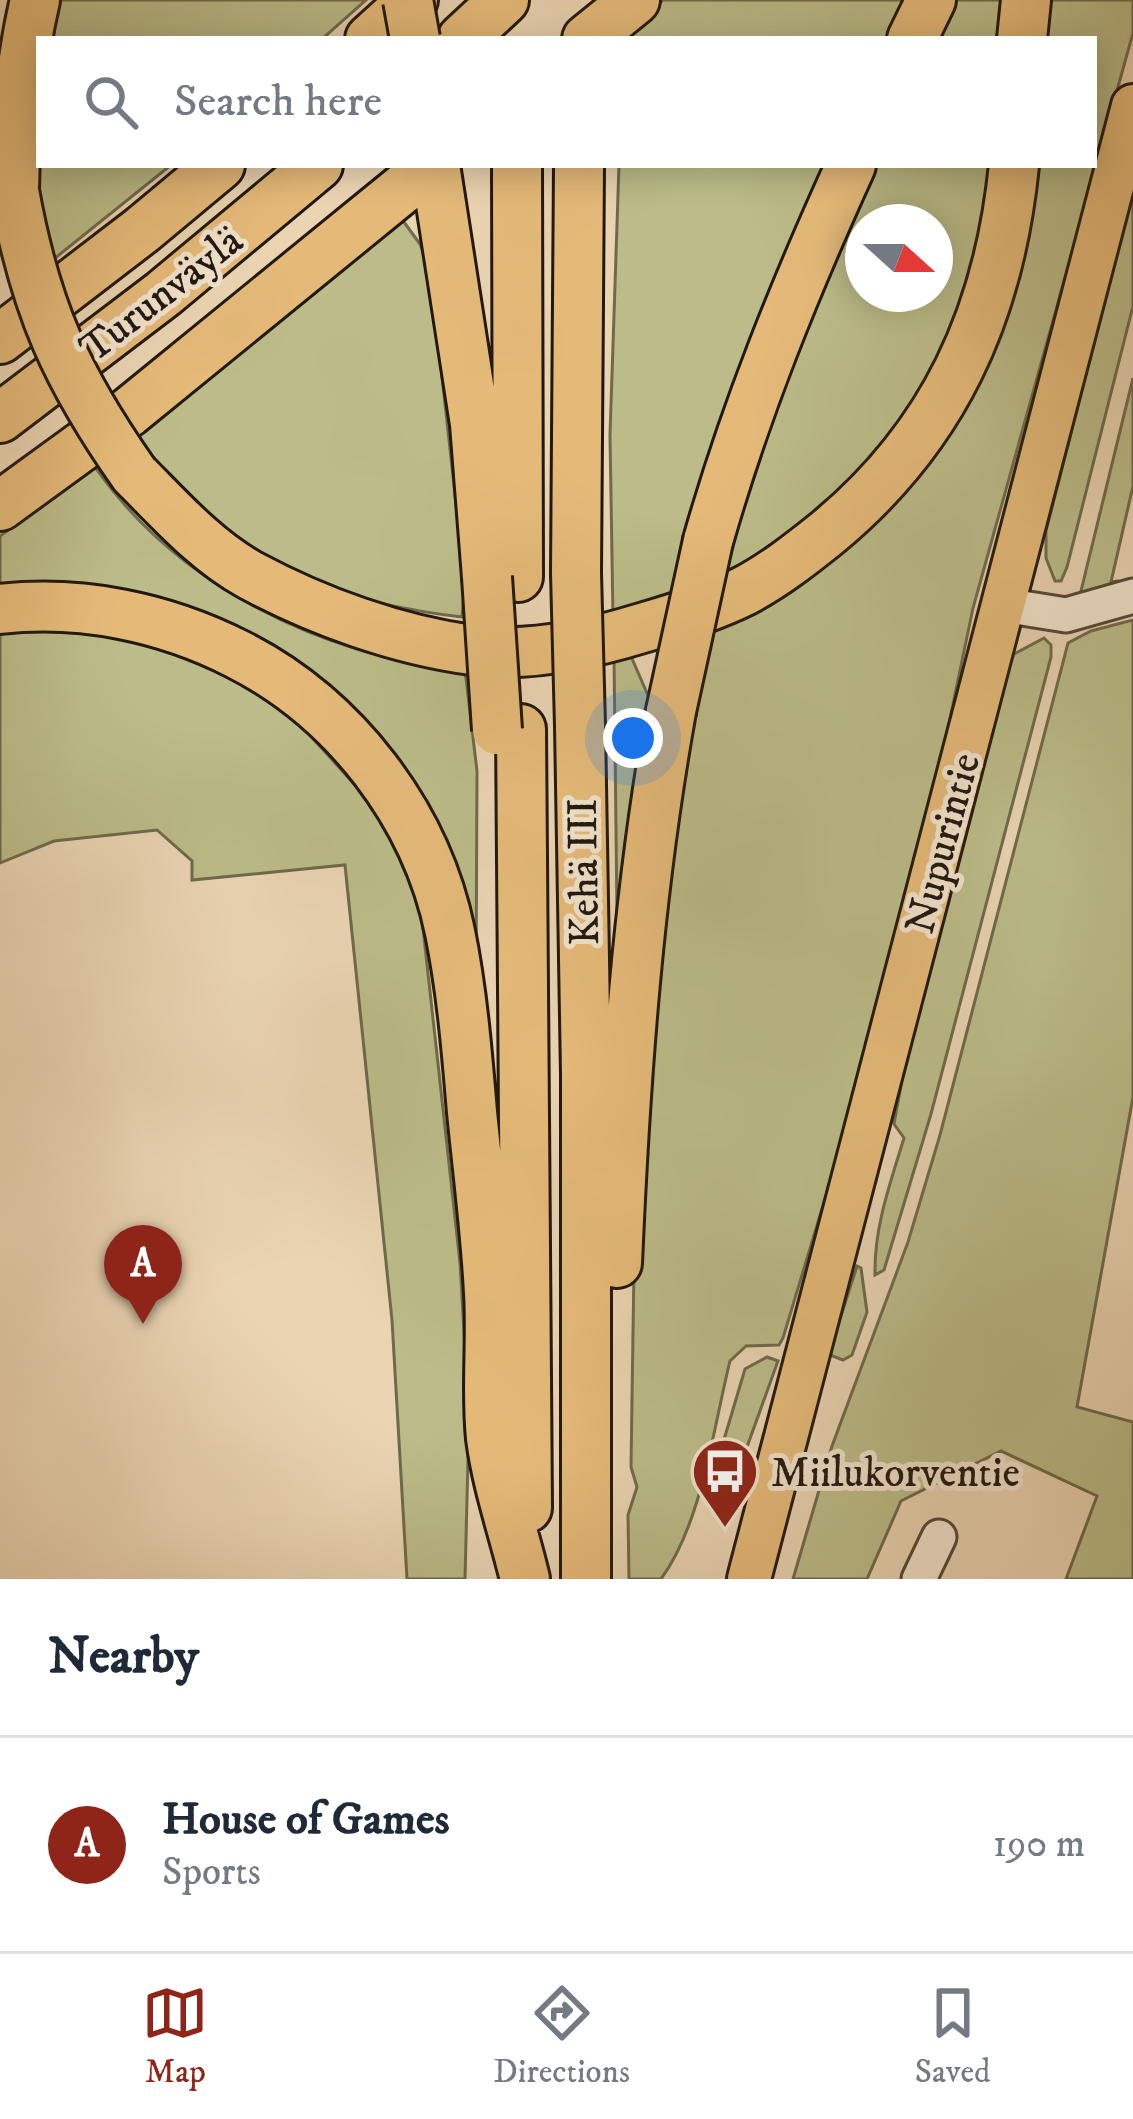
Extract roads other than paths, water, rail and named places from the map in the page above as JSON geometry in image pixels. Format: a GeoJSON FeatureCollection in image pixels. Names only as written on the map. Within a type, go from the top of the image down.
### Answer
{"type":"FeatureCollection","features":[{"type":"Feature","properties":{"kind":"highway"},"geometry":{"type":"LineString","coordinates":[[35,0],[16,116],[14,191],[34,285],[68,373],[134,474],[197,537],[247,573],[308,602],[421,640],[476,651],[549,649],[697,612],[748,589],[841,522],[900,461],[963,365],[1000,260],[1014,168]]}},
{"type":"Feature","properties":{"kind":"highway"},"geometry":{"type":"LineString","coordinates":[[373,36],[411,0]]}},
{"type":"Feature","properties":{"kind":"highway"},"geometry":{"type":"LineString","coordinates":[[411,0],[415,36]]}},
{"type":"Feature","properties":{"kind":"highway"},"geometry":{"type":"LineString","coordinates":[[465,36],[505,0]]}},
{"type":"Feature","properties":{"kind":"highway"},"geometry":{"type":"LineString","coordinates":[[520,0],[520,36]]}},
{"type":"Feature","properties":{"kind":"highway"},"geometry":{"type":"LineString","coordinates":[[585,0],[585,36]]}},
{"type":"Feature","properties":{"kind":"highway"},"geometry":{"type":"LineString","coordinates":[[589,36],[635,0]]}},
{"type":"Feature","properties":{"kind":"highway"},"geometry":{"type":"LineString","coordinates":[[913,36],[931,0]]}},
{"type":"Feature","properties":{"kind":"highway"},"geometry":{"type":"LineString","coordinates":[[1022,36],[1026,0]]}},
{"type":"Feature","properties":{"kind":"highway","name":"Turunväylä"},"geometry":{"type":"LineString","coordinates":[[0,339],[216,168]]}},
{"type":"Feature","properties":{"kind":"highway","name":"Turunväylä"},"geometry":{"type":"LineString","coordinates":[[0,418],[163,294],[314,168]]}},
{"type":"Feature","properties":{"kind":"highway"},"geometry":{"type":"LineString","coordinates":[[0,506],[128,412],[430,168]]}},
{"type":"Feature","properties":{"kind":"highway"},"geometry":{"type":"LineString","coordinates":[[435,168],[502,577]]}},
{"type":"Feature","properties":{"kind":"highway","name":"Kehä III"},"geometry":{"type":"LineString","coordinates":[[579,168],[576,573],[586,1579]]}},
{"type":"Feature","properties":{"kind":"highway"},"geometry":{"type":"LineString","coordinates":[[588,1479],[610,1427],[638,936],[652,813],[671,711],[727,474],[788,304],[849,168]]}},
{"type":"Feature","properties":{"kind":"highway","name":"Kehä III"},"geometry":{"type":"LineString","coordinates":[[516,187],[502,577],[523,941],[526,1579]]}},
{"type":"Feature","properties":{"kind":"highway"},"geometry":{"type":"LineString","coordinates":[[0,609],[30,606],[116,613],[159,622],[223,646],[262,666],[328,716],[360,748],[404,813],[436,883],[450,930],[489,1294],[491,1438],[526,1579]]}},
{"type":"Feature","properties":{"kind":"main road","name":"Nupurintie"},"geometry":{"type":"LineString","coordinates":[[749,1579],[1133,106]]}},
{"type":"Feature","properties":{"kind":"street"},"geometry":{"type":"LineString","coordinates":[[1004,605],[1066,615],[1133,596]]}},
{"type":"Feature","properties":{"kind":"street"},"geometry":{"type":"LineString","coordinates":[[919,1579],[939,1537]]}},
{"type":"Feature","properties":{"kind":"place","name":"House of Games"},"geometry":{"type":"Point","coordinates":[143,1324]}},
{"type":"Feature","properties":{"kind":"place","name":"Miilukorventie"},"geometry":{"type":"Point","coordinates":[725,1530]}}]}
